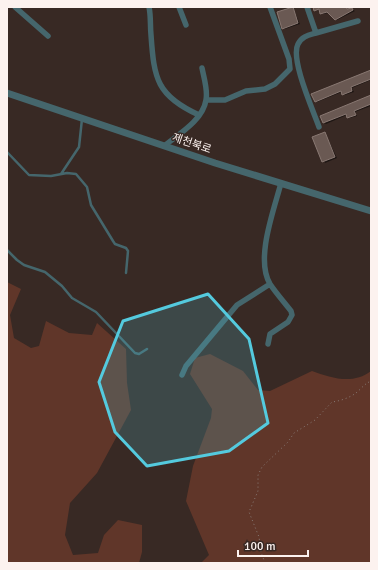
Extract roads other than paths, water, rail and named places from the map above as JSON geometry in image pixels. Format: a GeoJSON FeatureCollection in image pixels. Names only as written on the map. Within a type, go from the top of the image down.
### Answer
{"type":"FeatureCollection","features":[{"type":"Feature","properties":{"kind":"street"},"geometry":{"type":"LineString","coordinates":[[15,7],[48,36]]}},
{"type":"Feature","properties":{"kind":"street"},"geometry":{"type":"LineString","coordinates":[[149,7],[154,64],[160,87],[168,98],[199,115]]}},
{"type":"Feature","properties":{"kind":"street"},"geometry":{"type":"LineString","coordinates":[[179,7],[186,25]]}},
{"type":"Feature","properties":{"kind":"street"},"geometry":{"type":"LineString","coordinates":[[206,100],[225,100],[246,92],[265,89],[275,84],[290,69],[289,59],[270,7]]}},
{"type":"Feature","properties":{"kind":"street"},"geometry":{"type":"LineString","coordinates":[[307,7],[316,33]]}},
{"type":"Feature","properties":{"kind":"street"},"geometry":{"type":"LineString","coordinates":[[319,126],[296,54],[300,40],[316,33],[358,21]]}},
{"type":"Feature","properties":{"kind":"street"},"geometry":{"type":"LineString","coordinates":[[164,146],[187,128],[199,115],[206,100],[202,68]]}},
{"type":"Feature","properties":{"kind":"street","name":"제천북로"},"geometry":{"type":"LineString","coordinates":[[7,93],[164,146],[371,211]]}},
{"type":"Feature","properties":{"kind":"street"},"geometry":{"type":"LineString","coordinates":[[268,344],[270,334],[288,322],[292,315],[291,311],[270,284],[264,264],[265,250],[281,183]]}},
{"type":"Feature","properties":{"kind":"street"},"geometry":{"type":"LineString","coordinates":[[182,375],[186,366],[231,311],[270,284]]}},
{"type":"Feature","properties":{"kind":"lane"},"geometry":{"type":"LineString","coordinates":[[61,174],[79,147],[82,118]]}},
{"type":"Feature","properties":{"kind":"lane"},"geometry":{"type":"LineString","coordinates":[[7,152],[28,175],[51,176],[76,174],[87,187],[91,205],[115,244],[126,248],[128,251],[126,273]]}},
{"type":"Feature","properties":{"kind":"lane"},"geometry":{"type":"LineString","coordinates":[[7,250],[24,265],[45,272],[62,286],[72,298],[96,312],[135,352],[139,354],[147,349]]}}]}
